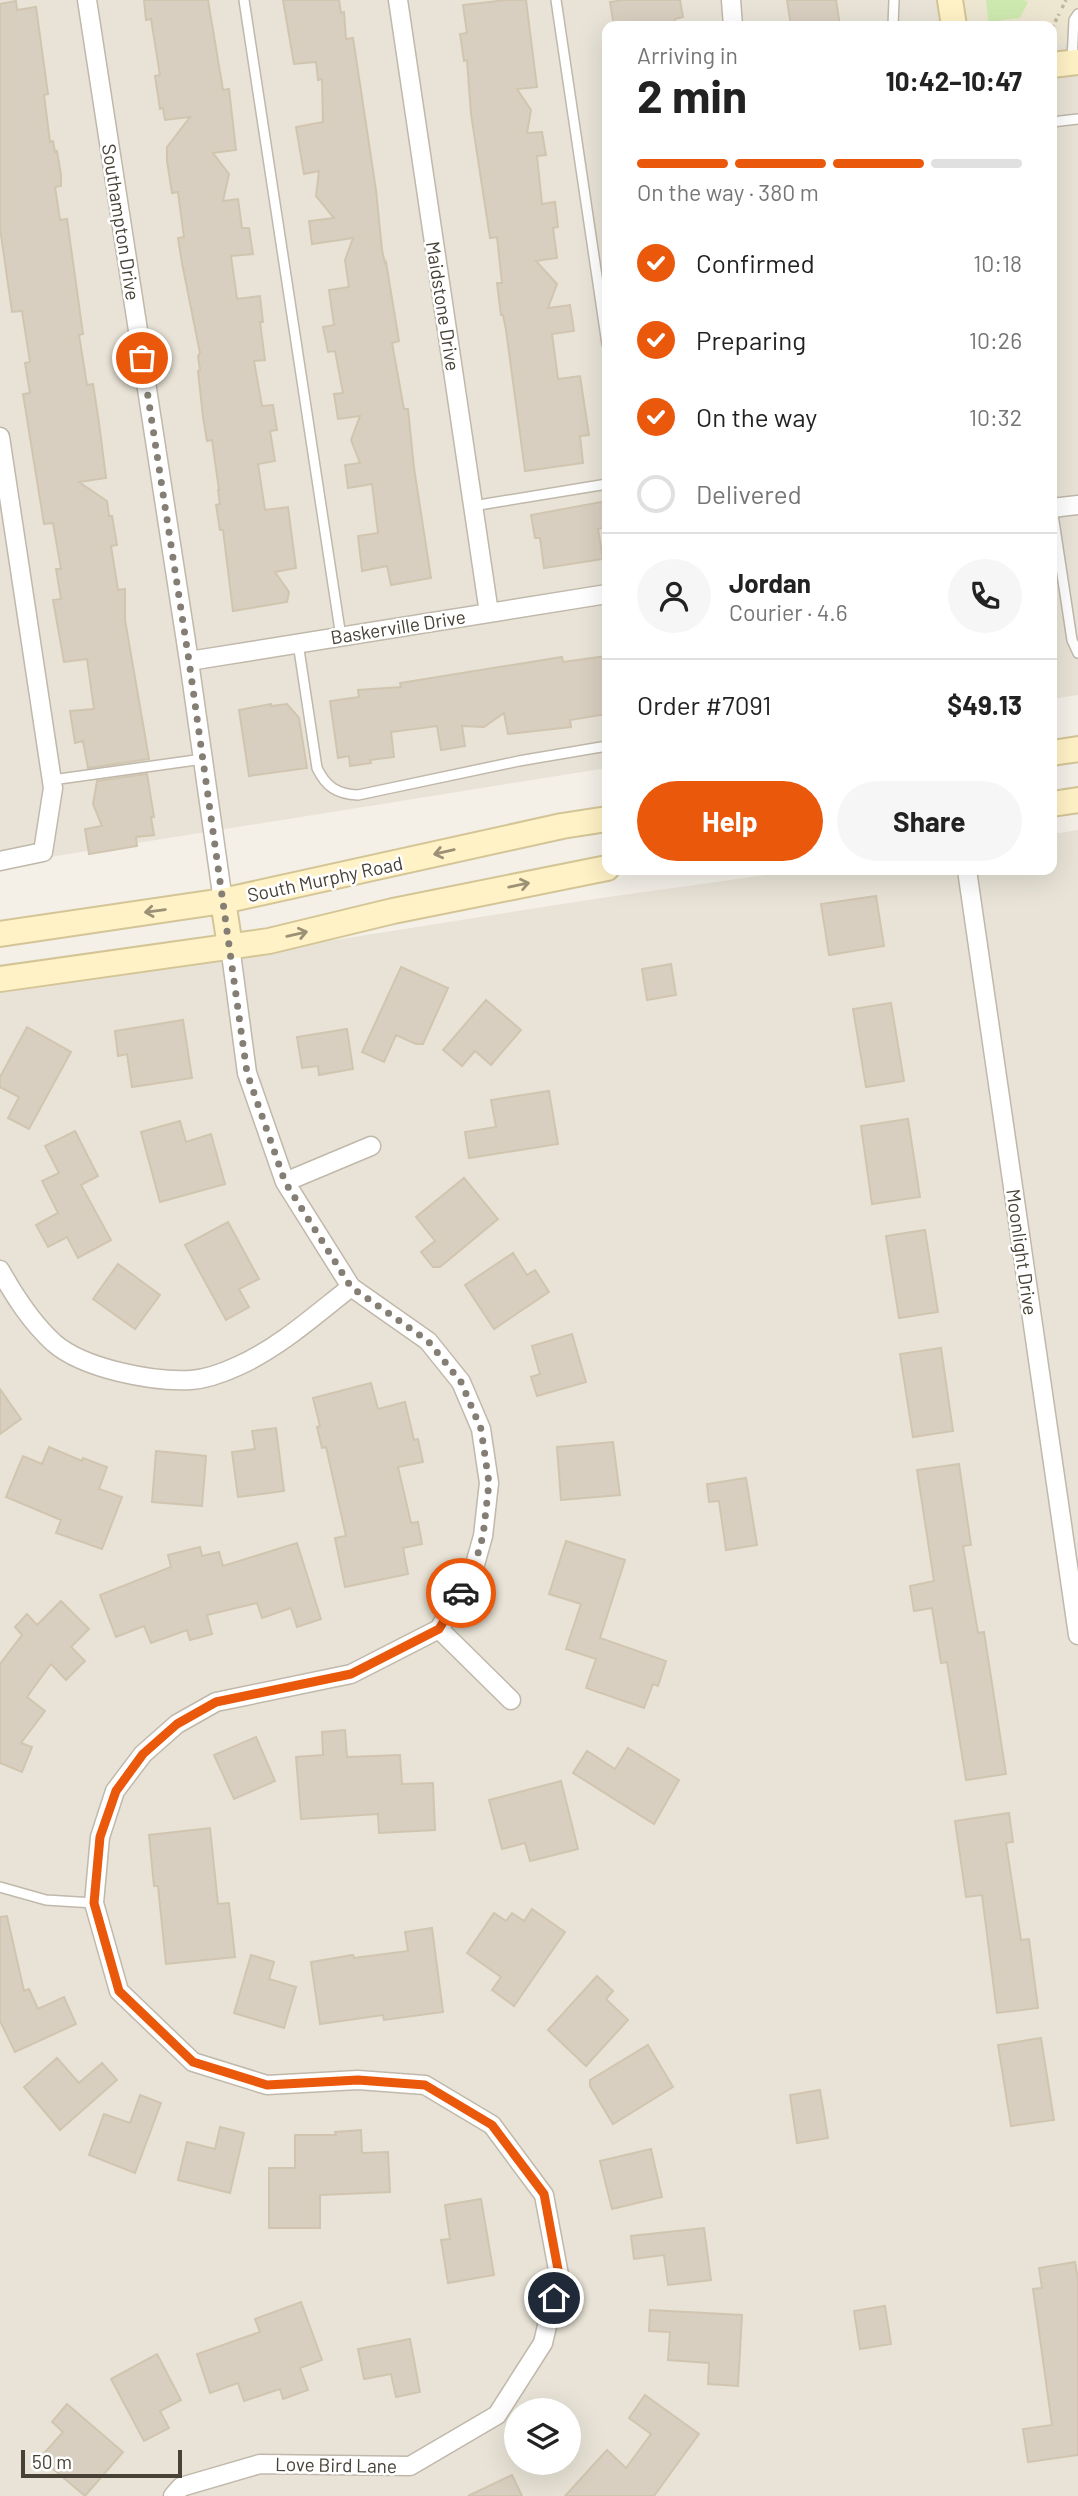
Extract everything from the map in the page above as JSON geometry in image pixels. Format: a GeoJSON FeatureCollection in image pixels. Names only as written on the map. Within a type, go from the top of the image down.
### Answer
{"type":"FeatureCollection","features":[{"type":"Feature","properties":{"kind":"main road"},"geometry":{"type":"LineString","coordinates":[[950,0],[953,21]]}},
{"type":"Feature","properties":{"kind":"main road"},"geometry":{"type":"LineString","coordinates":[[1057,752],[1078,749]]}},
{"type":"Feature","properties":{"kind":"main road"},"geometry":{"type":"LineString","coordinates":[[1057,803],[1078,800]]}},
{"type":"Feature","properties":{"kind":"main road","name":"South Murphy Road"},"geometry":{"type":"LineString","coordinates":[[0,934],[223,901],[562,826],[602,820]]}},
{"type":"Feature","properties":{"kind":"main road"},"geometry":{"type":"LineString","coordinates":[[0,979],[269,941],[393,911],[602,869]]}},
{"type":"Feature","properties":{"kind":"main road"},"geometry":{"type":"LineString","coordinates":[[223,901],[230,946]]}},
{"type":"Feature","properties":{"kind":"street","name":"Southampton Drive"},"geometry":{"type":"LineString","coordinates":[[87,0],[189,661],[223,901]]}},
{"type":"Feature","properties":{"kind":"street","name":"Maidstone Drive"},"geometry":{"type":"LineString","coordinates":[[398,0],[489,613]]}},
{"type":"Feature","properties":{"kind":"street"},"geometry":{"type":"LineString","coordinates":[[731,0],[733,21]]}},
{"type":"Feature","properties":{"kind":"street"},"geometry":{"type":"LineString","coordinates":[[0,437],[53,788],[43,852],[0,860]]}},
{"type":"Feature","properties":{"kind":"street"},"geometry":{"type":"LineString","coordinates":[[1057,507],[1078,505]]}},
{"type":"Feature","properties":{"kind":"street","name":"Baskerville Drive"},"geometry":{"type":"LineString","coordinates":[[189,661],[602,595]]}},
{"type":"Feature","properties":{"kind":"street","name":"Moonlight Drive"},"geometry":{"type":"LineString","coordinates":[[968,875],[1078,1635]]}},
{"type":"Feature","properties":{"kind":"street"},"geometry":{"type":"LineString","coordinates":[[230,946],[247,1073],[285,1182],[351,1287],[428,1341],[461,1382],[481,1429],[489,1483],[483,1536],[472,1574],[439,1629],[511,1700]]}},
{"type":"Feature","properties":{"kind":"street"},"geometry":{"type":"LineString","coordinates":[[285,1182],[371,1146]]}},
{"type":"Feature","properties":{"kind":"street"},"geometry":{"type":"LineString","coordinates":[[0,1270],[18,1302],[55,1344],[91,1363],[142,1378],[194,1380],[237,1367],[282,1341],[351,1287]]}},
{"type":"Feature","properties":{"kind":"street","name":"Love Bird Lane"},"geometry":{"type":"LineString","coordinates":[[173,2496],[181,2487],[260,2465],[410,2466],[497,2415],[543,2343],[559,2275],[544,2194],[492,2125],[425,2085],[358,2080],[267,2085],[193,2062],[119,1991],[94,1903],[100,1837],[116,1791],[143,1754],[177,1724],[216,1702],[351,1674],[439,1629]]}},
{"type":"Feature","properties":{"kind":"lane"},"geometry":{"type":"LineString","coordinates":[[244,0],[341,636]]}},
{"type":"Feature","properties":{"kind":"lane"},"geometry":{"type":"LineString","coordinates":[[556,0],[602,310]]}},
{"type":"Feature","properties":{"kind":"lane"},"geometry":{"type":"LineString","coordinates":[[893,21],[894,0]]}},
{"type":"Feature","properties":{"kind":"lane"},"geometry":{"type":"LineString","coordinates":[[1067,63],[1074,20],[1078,14]]}},
{"type":"Feature","properties":{"kind":"lane"},"geometry":{"type":"LineString","coordinates":[[1057,121],[1078,119]]}},
{"type":"Feature","properties":{"kind":"lane"},"geometry":{"type":"LineString","coordinates":[[473,506],[602,485]]}},
{"type":"Feature","properties":{"kind":"lane"},"geometry":{"type":"LineString","coordinates":[[1057,541],[1072,640],[1078,653]]}},
{"type":"Feature","properties":{"kind":"lane"},"geometry":{"type":"LineString","coordinates":[[298,643],[317,768],[321,778],[331,789],[343,794],[358,796],[519,761],[602,747]]}},
{"type":"Feature","properties":{"kind":"lane"},"geometry":{"type":"LineString","coordinates":[[52,780],[203,759]]}},
{"type":"Feature","properties":{"kind":"lane"},"geometry":{"type":"LineString","coordinates":[[0,1887],[46,1900],[94,1903]]}},
{"type":"Feature","properties":{"kind":"shaded area"},"geometry":{"type":"Polygon","coordinates":[[[0,0],[962,0],[964,21],[602,21],[602,769],[0,865],[0,0]]]}},
{"type":"Feature","properties":{"kind":"shaded area"},"geometry":{"type":"Polygon","coordinates":[[[962,0],[1078,0],[1078,41],[1057,44],[1057,21],[964,21],[962,0]]]}},
{"type":"Feature","properties":{"kind":"shaded area"},"geometry":{"type":"Polygon","coordinates":[[[1078,41],[1078,695],[1057,698],[1057,44],[1078,41]]]}},
{"type":"Feature","properties":{"kind":"shaded area"},"geometry":{"type":"Polygon","coordinates":[[[1078,830],[1078,2496],[0,2496],[0,993],[594,899],[765,875],[1057,875],[1057,833],[1078,830]]]}},
{"type":"Feature","properties":{"kind":"green space"},"geometry":{"type":"Polygon","coordinates":[[[986,0],[1028,2],[1020,18],[988,21],[986,0]]]}},
{"type":"Feature","properties":{"kind":"building"},"geometry":{"type":"Polygon","coordinates":[[[144,0],[208,0],[223,90],[229,89],[236,150],[213,153],[229,174],[223,201],[238,199],[242,228],[249,228],[253,254],[231,256],[237,299],[260,296],[265,360],[254,361],[262,406],[273,405],[277,430],[270,431],[275,461],[258,464],[265,510],[288,507],[296,568],[275,572],[289,592],[287,602],[233,611],[223,530],[220,530],[216,505],[220,504],[212,440],[207,441],[203,417],[198,371],[200,353],[178,238],[184,237],[178,192],[172,193],[167,161],[167,147],[190,117],[165,120],[163,108],[160,109],[155,76],[160,75],[151,19],[146,20],[144,0]]]}},
{"type":"Feature","properties":{"kind":"building"},"geometry":{"type":"Polygon","coordinates":[[[283,0],[339,0],[341,13],[344,12],[346,39],[353,38],[376,190],[382,250],[399,341],[392,343],[404,409],[408,409],[431,578],[391,585],[387,566],[362,571],[358,536],[378,533],[372,484],[348,488],[345,465],[360,463],[351,440],[360,416],[338,419],[334,394],[343,393],[335,351],[328,352],[323,327],[334,325],[329,290],[349,287],[345,260],[353,238],[312,244],[309,221],[334,218],[316,196],[319,171],[304,174],[296,127],[323,122],[322,79],[318,80],[316,62],[294,64],[283,0]]]}},
{"type":"Feature","properties":{"kind":"building"},"geometry":{"type":"Polygon","coordinates":[[[526,0],[537,87],[517,89],[531,110],[527,133],[542,132],[546,155],[537,156],[542,204],[555,202],[558,227],[553,228],[557,258],[536,261],[557,284],[548,308],[570,305],[574,331],[552,334],[558,379],[580,376],[589,435],[580,436],[583,463],[525,471],[497,283],[502,283],[497,237],[490,238],[471,114],[467,60],[464,61],[460,34],[467,33],[463,5],[526,0]]]}},
{"type":"Feature","properties":{"kind":"building"},"geometry":{"type":"Polygon","coordinates":[[[680,0],[683,17],[675,21],[613,21],[610,2],[680,0]]]}},
{"type":"Feature","properties":{"kind":"building"},"geometry":{"type":"Polygon","coordinates":[[[787,0],[836,0],[839,21],[790,21],[787,0]]]}},
{"type":"Feature","properties":{"kind":"building"},"geometry":{"type":"Polygon","coordinates":[[[16,1],[17,10],[36,7],[48,94],[44,95],[50,142],[53,141],[55,152],[57,151],[61,175],[61,186],[55,187],[60,220],[67,219],[83,334],[79,335],[87,385],[93,384],[99,423],[106,478],[79,482],[107,501],[109,516],[112,516],[117,545],[111,546],[118,590],[125,589],[125,620],[149,759],[88,768],[83,741],[75,743],[70,711],[94,709],[87,659],[64,662],[53,600],[61,599],[56,569],[61,569],[53,523],[44,524],[23,394],[30,393],[25,363],[30,362],[22,311],[12,312],[0,228],[0,4],[16,1]]]}},
{"type":"Feature","properties":{"kind":"building"},"geometry":{"type":"Polygon","coordinates":[[[602,502],[602,528],[598,529],[602,559],[544,568],[540,538],[535,538],[531,515],[602,502]]]}},
{"type":"Feature","properties":{"kind":"building"},"geometry":{"type":"Polygon","coordinates":[[[562,657],[563,662],[602,657],[602,715],[570,720],[571,727],[508,734],[504,713],[484,727],[462,726],[465,746],[441,750],[437,726],[391,732],[394,757],[350,766],[349,756],[338,758],[330,701],[359,697],[358,690],[401,687],[400,683],[562,657]]]}},
{"type":"Feature","properties":{"kind":"building"},"geometry":{"type":"Polygon","coordinates":[[[287,704],[299,718],[307,768],[249,776],[239,710],[287,704]]]}},
{"type":"Feature","properties":{"kind":"building"},"geometry":{"type":"Polygon","coordinates":[[[147,774],[154,835],[136,837],[137,846],[89,854],[85,829],[102,826],[93,804],[97,781],[147,774]]]}},
{"type":"Feature","properties":{"kind":"building"},"geometry":{"type":"Polygon","coordinates":[[[876,896],[884,946],[829,955],[821,904],[876,896]]]}},
{"type":"Feature","properties":{"kind":"building"},"geometry":{"type":"Polygon","coordinates":[[[671,964],[676,995],[647,1000],[642,969],[671,964]]]}},
{"type":"Feature","properties":{"kind":"building"},"geometry":{"type":"Polygon","coordinates":[[[401,967],[448,988],[423,1044],[416,1044],[396,1035],[384,1062],[362,1052],[401,967]]]}},
{"type":"Feature","properties":{"kind":"building"},"geometry":{"type":"Polygon","coordinates":[[[486,1000],[521,1030],[491,1065],[475,1051],[462,1066],[443,1050],[486,1000]]]}},
{"type":"Feature","properties":{"kind":"building"},"geometry":{"type":"Polygon","coordinates":[[[891,1003],[904,1081],[866,1087],[853,1009],[891,1003]]]}},
{"type":"Feature","properties":{"kind":"building"},"geometry":{"type":"Polygon","coordinates":[[[183,1020],[192,1078],[132,1087],[127,1054],[118,1056],[115,1031],[183,1020]]]}},
{"type":"Feature","properties":{"kind":"building"},"geometry":{"type":"Polygon","coordinates":[[[27,1027],[71,1052],[29,1129],[8,1118],[19,1097],[0,1087],[0,1077],[27,1027]]]}},
{"type":"Feature","properties":{"kind":"building"},"geometry":{"type":"Polygon","coordinates":[[[347,1029],[353,1069],[319,1075],[318,1066],[302,1068],[297,1037],[347,1029]]]}},
{"type":"Feature","properties":{"kind":"building"},"geometry":{"type":"Polygon","coordinates":[[[549,1091],[558,1144],[469,1158],[465,1132],[496,1127],[491,1100],[549,1091]]]}},
{"type":"Feature","properties":{"kind":"building"},"geometry":{"type":"Polygon","coordinates":[[[908,1119],[920,1197],[872,1204],[861,1126],[908,1119]]]}},
{"type":"Feature","properties":{"kind":"building"},"geometry":{"type":"Polygon","coordinates":[[[180,1121],[186,1142],[211,1134],[225,1184],[160,1202],[141,1132],[180,1121]]]}},
{"type":"Feature","properties":{"kind":"building"},"geometry":{"type":"Polygon","coordinates":[[[75,1131],[98,1176],[81,1185],[111,1240],[78,1258],[67,1237],[48,1247],[36,1225],[58,1213],[42,1181],[59,1173],[45,1146],[75,1131]]]}},
{"type":"Feature","properties":{"kind":"building"},"geometry":{"type":"Polygon","coordinates":[[[464,1178],[498,1219],[440,1267],[433,1267],[421,1252],[435,1241],[416,1217],[464,1178]]]}},
{"type":"Feature","properties":{"kind":"building"},"geometry":{"type":"Polygon","coordinates":[[[228,1222],[259,1279],[239,1289],[249,1307],[226,1320],[185,1245],[228,1222]]]}},
{"type":"Feature","properties":{"kind":"building"},"geometry":{"type":"Polygon","coordinates":[[[925,1230],[938,1312],[899,1318],[886,1236],[925,1230]]]}},
{"type":"Feature","properties":{"kind":"building"},"geometry":{"type":"Polygon","coordinates":[[[513,1253],[527,1275],[535,1270],[549,1292],[494,1329],[465,1285],[513,1253]]]}},
{"type":"Feature","properties":{"kind":"building"},"geometry":{"type":"Polygon","coordinates":[[[118,1264],[160,1295],[135,1329],[93,1299],[118,1264]]]}},
{"type":"Feature","properties":{"kind":"building"},"geometry":{"type":"Polygon","coordinates":[[[572,1334],[586,1382],[537,1396],[531,1377],[540,1374],[532,1346],[572,1334]]]}},
{"type":"Feature","properties":{"kind":"building"},"geometry":{"type":"Polygon","coordinates":[[[941,1348],[953,1431],[913,1437],[900,1354],[941,1348]]]}},
{"type":"Feature","properties":{"kind":"building"},"geometry":{"type":"Polygon","coordinates":[[[371,1383],[378,1409],[405,1402],[414,1440],[418,1439],[423,1462],[398,1467],[411,1523],[418,1522],[422,1544],[403,1548],[408,1574],[345,1587],[335,1538],[346,1536],[326,1447],[322,1448],[313,1398],[371,1383]]]}},
{"type":"Feature","properties":{"kind":"building"},"geometry":{"type":"Polygon","coordinates":[[[0,1389],[21,1419],[0,1434],[0,1389]]]}},
{"type":"Feature","properties":{"kind":"building"},"geometry":{"type":"Polygon","coordinates":[[[276,1428],[284,1491],[238,1497],[232,1452],[255,1449],[252,1431],[276,1428]]]}},
{"type":"Feature","properties":{"kind":"building"},"geometry":{"type":"Polygon","coordinates":[[[613,1442],[620,1495],[561,1500],[557,1447],[613,1442]]]}},
{"type":"Feature","properties":{"kind":"building"},"geometry":{"type":"Polygon","coordinates":[[[49,1447],[82,1461],[83,1458],[107,1467],[99,1489],[122,1497],[102,1549],[56,1533],[61,1520],[6,1497],[23,1456],[42,1464],[49,1447]]]}},
{"type":"Feature","properties":{"kind":"building"},"geometry":{"type":"Polygon","coordinates":[[[156,1451],[206,1456],[202,1506],[152,1502],[156,1451]]]}},
{"type":"Feature","properties":{"kind":"building"},"geometry":{"type":"Polygon","coordinates":[[[959,1464],[971,1545],[963,1546],[978,1633],[984,1632],[1006,1774],[966,1780],[947,1662],[941,1663],[932,1608],[914,1611],[910,1586],[934,1581],[917,1470],[959,1464]]]}},
{"type":"Feature","properties":{"kind":"building"},"geometry":{"type":"Polygon","coordinates":[[[746,1478],[757,1545],[726,1550],[719,1501],[709,1502],[707,1484],[746,1478]]]}},
{"type":"Feature","properties":{"kind":"building"},"geometry":{"type":"Polygon","coordinates":[[[566,1541],[625,1560],[600,1638],[666,1661],[658,1686],[653,1684],[644,1708],[586,1688],[596,1659],[566,1649],[581,1604],[549,1594],[566,1541]]]}},
{"type":"Feature","properties":{"kind":"building"},"geometry":{"type":"Polygon","coordinates":[[[297,1543],[321,1619],[297,1627],[291,1608],[262,1618],[257,1603],[207,1615],[212,1634],[190,1640],[187,1630],[151,1643],[144,1626],[116,1637],[100,1595],[171,1567],[168,1555],[200,1547],[202,1556],[219,1552],[223,1566],[297,1543]]]}},
{"type":"Feature","properties":{"kind":"building"},"geometry":{"type":"Polygon","coordinates":[[[61,1601],[89,1629],[71,1647],[85,1661],[66,1680],[51,1664],[27,1697],[45,1711],[21,1743],[32,1747],[22,1772],[0,1763],[0,1664],[22,1635],[15,1627],[27,1614],[37,1625],[61,1601]]]}},
{"type":"Feature","properties":{"kind":"building"},"geometry":{"type":"Polygon","coordinates":[[[345,1730],[347,1757],[400,1755],[402,1784],[433,1783],[435,1830],[379,1833],[378,1814],[301,1819],[296,1757],[323,1755],[322,1732],[345,1730]]]}},
{"type":"Feature","properties":{"kind":"building"},"geometry":{"type":"Polygon","coordinates":[[[256,1737],[275,1781],[234,1799],[214,1755],[256,1737]]]}},
{"type":"Feature","properties":{"kind":"building"},"geometry":{"type":"Polygon","coordinates":[[[628,1748],[679,1780],[654,1824],[573,1773],[587,1751],[615,1769],[628,1748]]]}},
{"type":"Feature","properties":{"kind":"building"},"geometry":{"type":"Polygon","coordinates":[[[561,1781],[578,1849],[530,1861],[525,1843],[502,1849],[489,1800],[561,1781]]]}},
{"type":"Feature","properties":{"kind":"building"},"geometry":{"type":"Polygon","coordinates":[[[1009,1813],[1013,1842],[1006,1843],[1021,1940],[1029,1939],[1038,2008],[997,2013],[982,1895],[966,1897],[955,1821],[1009,1813]]]}},
{"type":"Feature","properties":{"kind":"building"},"geometry":{"type":"Polygon","coordinates":[[[210,1828],[218,1904],[229,1903],[235,1957],[166,1964],[158,1886],[154,1886],[149,1835],[210,1828]]]}},
{"type":"Feature","properties":{"kind":"building"},"geometry":{"type":"Polygon","coordinates":[[[532,1909],[565,1932],[514,2006],[492,1990],[501,1977],[467,1953],[494,1913],[506,1921],[512,1913],[524,1921],[532,1909]]]}},
{"type":"Feature","properties":{"kind":"building"},"geometry":{"type":"Polygon","coordinates":[[[7,1916],[24,1991],[29,1989],[38,2009],[64,1997],[76,2024],[15,2052],[0,2021],[0,1917],[7,1916]]]}},
{"type":"Feature","properties":{"kind":"building"},"geometry":{"type":"Polygon","coordinates":[[[432,1928],[443,2012],[384,2020],[383,2015],[320,2024],[311,1962],[353,1955],[354,1958],[408,1951],[405,1932],[432,1928]]]}},
{"type":"Feature","properties":{"kind":"building"},"geometry":{"type":"Polygon","coordinates":[[[251,1955],[274,1962],[269,1979],[296,1987],[284,2028],[234,2013],[251,1955]]]}},
{"type":"Feature","properties":{"kind":"building"},"geometry":{"type":"Polygon","coordinates":[[[597,1976],[613,1991],[606,1999],[628,2020],[586,2066],[548,2030],[597,1976]]]}},
{"type":"Feature","properties":{"kind":"building"},"geometry":{"type":"Polygon","coordinates":[[[1041,2038],[1054,2120],[1011,2126],[998,2045],[1041,2038]]]}},
{"type":"Feature","properties":{"kind":"building"},"geometry":{"type":"Polygon","coordinates":[[[648,2045],[673,2087],[613,2124],[590,2086],[590,2080],[648,2045]]]}},
{"type":"Feature","properties":{"kind":"building"},"geometry":{"type":"Polygon","coordinates":[[[57,2058],[79,2083],[102,2063],[117,2080],[60,2130],[24,2087],[57,2058]]]}},
{"type":"Feature","properties":{"kind":"building"},"geometry":{"type":"Polygon","coordinates":[[[820,2090],[828,2138],[797,2143],[790,2095],[820,2090]]]}},
{"type":"Feature","properties":{"kind":"building"},"geometry":{"type":"Polygon","coordinates":[[[140,2095],[161,2103],[135,2173],[89,2155],[104,2114],[130,2123],[140,2095]]]}},
{"type":"Feature","properties":{"kind":"building"},"geometry":{"type":"Polygon","coordinates":[[[220,2127],[244,2133],[230,2193],[178,2180],[187,2142],[215,2149],[220,2127]]]}},
{"type":"Feature","properties":{"kind":"building"},"geometry":{"type":"Polygon","coordinates":[[[361,2130],[362,2153],[388,2152],[390,2192],[320,2195],[320,2228],[269,2228],[269,2168],[295,2168],[295,2135],[336,2135],[335,2132],[361,2130]]]}},
{"type":"Feature","properties":{"kind":"building"},"geometry":{"type":"Polygon","coordinates":[[[651,2149],[662,2197],[612,2209],[600,2161],[651,2149]]]}},
{"type":"Feature","properties":{"kind":"building"},"geometry":{"type":"Polygon","coordinates":[[[481,2199],[494,2275],[448,2283],[441,2240],[450,2239],[445,2205],[481,2199]]]}},
{"type":"Feature","properties":{"kind":"building"},"geometry":{"type":"Polygon","coordinates":[[[704,2228],[711,2280],[668,2285],[664,2255],[634,2259],[631,2236],[704,2228]]]}},
{"type":"Feature","properties":{"kind":"building"},"geometry":{"type":"Polygon","coordinates":[[[1075,2262],[1078,2279],[1078,2455],[1028,2462],[1023,2429],[1052,2425],[1033,2289],[1042,2288],[1039,2268],[1075,2262]]]}},
{"type":"Feature","properties":{"kind":"building"},"geometry":{"type":"Polygon","coordinates":[[[301,2302],[322,2360],[300,2368],[308,2390],[283,2399],[280,2389],[244,2401],[238,2383],[210,2393],[197,2354],[260,2332],[255,2319],[301,2302]]]}},
{"type":"Feature","properties":{"kind":"building"},"geometry":{"type":"Polygon","coordinates":[[[885,2306],[891,2344],[860,2349],[854,2311],[885,2306]]]}},
{"type":"Feature","properties":{"kind":"building"},"geometry":{"type":"Polygon","coordinates":[[[650,2310],[742,2315],[738,2386],[708,2384],[709,2363],[668,2360],[670,2332],[649,2331],[650,2310]]]}},
{"type":"Feature","properties":{"kind":"building"},"geometry":{"type":"Polygon","coordinates":[[[410,2339],[420,2392],[396,2397],[391,2374],[364,2379],[358,2349],[410,2339]]]}},
{"type":"Feature","properties":{"kind":"building"},"geometry":{"type":"Polygon","coordinates":[[[157,2354],[181,2400],[160,2411],[169,2428],[144,2441],[111,2379],[157,2354]]]}},
{"type":"Feature","properties":{"kind":"building"},"geometry":{"type":"Polygon","coordinates":[[[645,2395],[699,2434],[654,2496],[565,2496],[607,2450],[626,2468],[651,2434],[629,2418],[645,2395]]]}},
{"type":"Feature","properties":{"kind":"building"},"geometry":{"type":"Polygon","coordinates":[[[67,2404],[123,2452],[85,2496],[40,2458],[63,2432],[52,2422],[67,2404]]]}},
{"type":"Feature","properties":{"kind":"building"},"geometry":{"type":"Polygon","coordinates":[[[512,2475],[522,2496],[468,2496],[512,2475]]]}},
{"type":"Feature","properties":{"kind":"way so far"},"geometry":{"type":"LineString","coordinates":[[142,358],[189,661],[247,1073],[285,1182],[351,1287],[428,1341],[461,1382],[481,1429],[489,1483],[483,1536],[472,1574],[461,1593]]}},
{"type":"Feature","properties":{"kind":"route"},"geometry":{"type":"LineString","coordinates":[[461,1593],[439,1629],[351,1674],[216,1702],[177,1724],[143,1754],[116,1791],[100,1837],[94,1903],[119,1991],[193,2062],[267,2085],[358,2080],[425,2085],[492,2125],[544,2194],[559,2275],[554,2298]]}}]}
